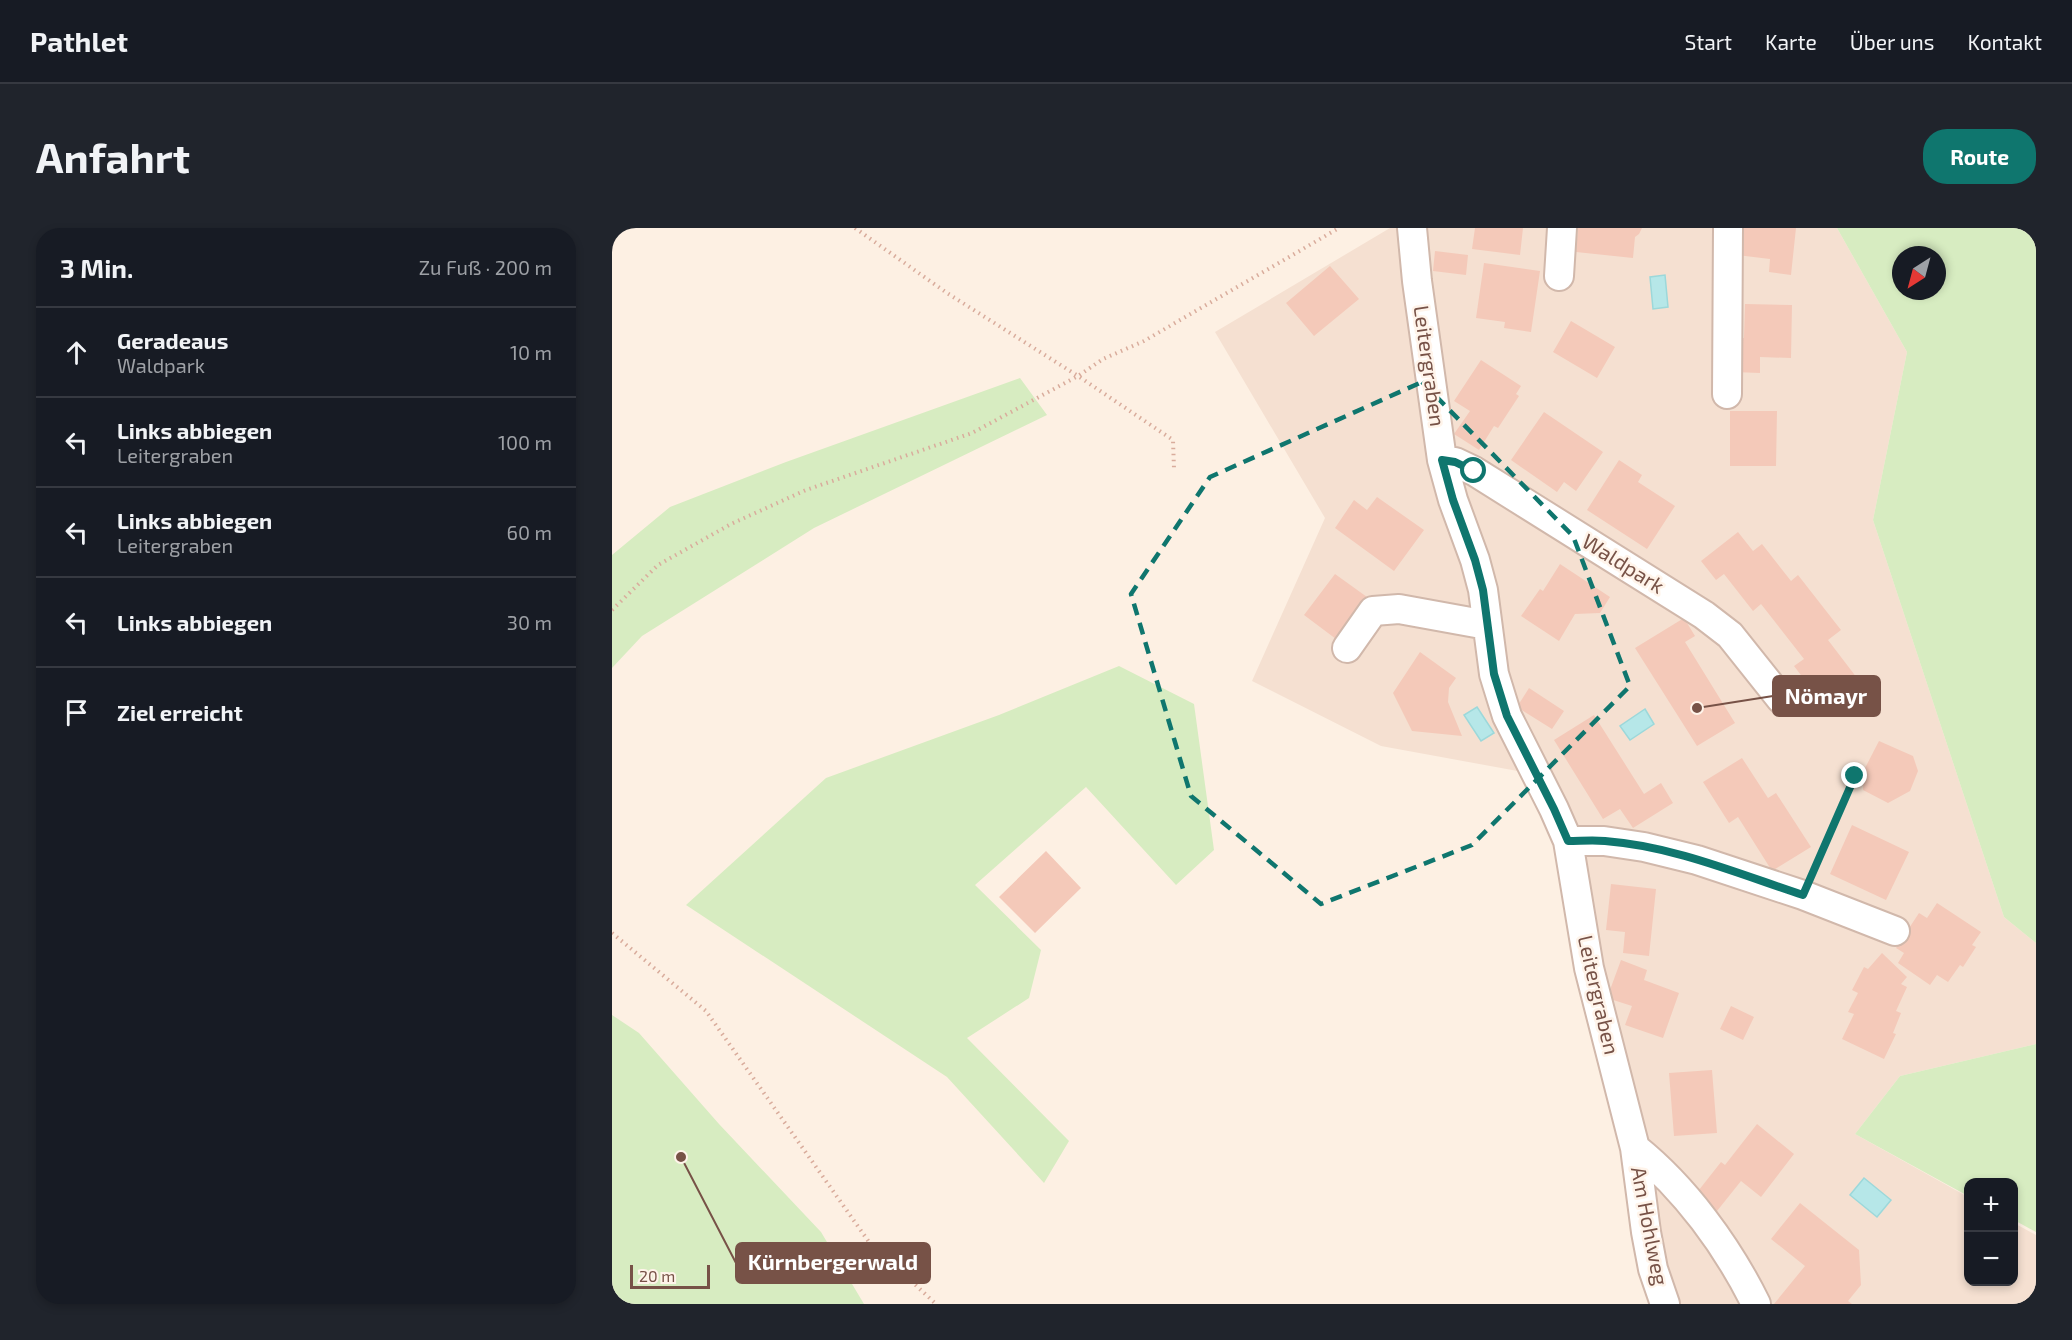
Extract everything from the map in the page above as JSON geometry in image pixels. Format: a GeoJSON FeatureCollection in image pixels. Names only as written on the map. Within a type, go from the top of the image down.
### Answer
{"type":"FeatureCollection","features":[{"type":"Feature","properties":{"kind":"street","name":"Leitergraben"},"geometry":{"type":"LineString","coordinates":[[1412,228],[1417,281],[1442,460],[1483,590],[1494,674],[1507,716],[1568,841],[1588,968],[1635,1148]]}},
{"type":"Feature","properties":{"kind":"street"},"geometry":{"type":"LineString","coordinates":[[1559,276],[1562,228]]}},
{"type":"Feature","properties":{"kind":"street"},"geometry":{"type":"LineString","coordinates":[[1727,394],[1728,228]]}},
{"type":"Feature","properties":{"kind":"street","name":"Waldpark"},"geometry":{"type":"LineString","coordinates":[[1442,460],[1455,462],[1474,471],[1704,615],[1730,634],[1781,699]]}},
{"type":"Feature","properties":{"kind":"street"},"geometry":{"type":"LineString","coordinates":[[1347,648],[1373,611],[1399,609],[1487,625]]}},
{"type":"Feature","properties":{"kind":"street"},"geometry":{"type":"LineString","coordinates":[[1568,841],[1604,841],[1644,847],[1697,860],[1803,895],[1895,931]]}},
{"type":"Feature","properties":{"kind":"street"},"geometry":{"type":"LineString","coordinates":[[1635,1148],[1657,1165],[1729,1253],[1756,1304]]}},
{"type":"Feature","properties":{"kind":"street","name":"Am Hohlweg"},"geometry":{"type":"LineString","coordinates":[[1635,1148],[1653,1269],[1665,1304]]}},
{"type":"Feature","properties":{"kind":"path"},"geometry":{"type":"LineString","coordinates":[[855,228],[947,293],[1078,376],[1173,440],[1174,469]]}},
{"type":"Feature","properties":{"kind":"path"},"geometry":{"type":"LineString","coordinates":[[612,610],[658,565],[731,524],[806,490],[972,433],[1078,376],[1103,359],[1144,341],[1339,228]]}},
{"type":"Feature","properties":{"kind":"path"},"geometry":{"type":"LineString","coordinates":[[1803,895],[1855,776]]}},
{"type":"Feature","properties":{"kind":"path"},"geometry":{"type":"LineString","coordinates":[[612,933],[706,1011],[869,1242],[936,1304]]}},
{"type":"Feature","properties":{"kind":"highlighted area"},"geometry":{"type":"Polygon","coordinates":[[[1422,382],[1573,536],[1630,686],[1472,845],[1321,904],[1191,796],[1131,594],[1210,477],[1422,382]]]}},
{"type":"Feature","properties":{"kind":"shaded area"},"geometry":{"type":"Polygon","coordinates":[[[1390,228],[1837,228],[1907,352],[1873,520],[2004,917],[2036,943],[2036,1044],[1900,1076],[1855,1134],[1964,1195],[1964,1286],[2018,1286],[2018,1225],[2036,1235],[2036,1304],[1666,1304],[1574,824],[1523,772],[1381,746],[1252,681],[1325,518],[1215,332],[1390,228]]]}},
{"type":"Feature","properties":{"kind":"green space"},"geometry":{"type":"Polygon","coordinates":[[[1837,228],[2036,228],[2036,943],[2004,917],[1873,520],[1907,352],[1837,228]]]}},
{"type":"Feature","properties":{"kind":"green space"},"geometry":{"type":"Polygon","coordinates":[[[1020,378],[1047,415],[814,528],[642,636],[612,668],[612,555],[670,507],[786,462],[1020,378]]]}},
{"type":"Feature","properties":{"kind":"green space"},"geometry":{"type":"Polygon","coordinates":[[[1119,666],[1194,704],[1214,850],[1176,885],[1086,787],[975,885],[1041,950],[1029,998],[967,1038],[1069,1141],[1044,1183],[947,1077],[686,905],[826,778],[999,715],[1119,666]]]}},
{"type":"Feature","properties":{"kind":"green space"},"geometry":{"type":"Polygon","coordinates":[[[612,1015],[639,1033],[719,1124],[821,1232],[864,1304],[612,1304],[612,1015]]]}},
{"type":"Feature","properties":{"kind":"green space"},"geometry":{"type":"Polygon","coordinates":[[[2036,1044],[2036,1232],[2018,1222],[2018,1178],[1964,1178],[1964,1194],[1855,1134],[1900,1076],[2036,1044]]]}},
{"type":"Feature","properties":{"kind":"water"},"geometry":{"type":"Polygon","coordinates":[[[1665,275],[1668,307],[1653,309],[1650,277],[1665,275]]]}},
{"type":"Feature","properties":{"kind":"water"},"geometry":{"type":"Polygon","coordinates":[[[1477,707],[1494,733],[1481,741],[1464,715],[1477,707]]]}},
{"type":"Feature","properties":{"kind":"water"},"geometry":{"type":"Polygon","coordinates":[[[1645,709],[1654,724],[1630,740],[1620,726],[1645,709]]]}},
{"type":"Feature","properties":{"kind":"water"},"geometry":{"type":"Polygon","coordinates":[[[1864,1178],[1891,1200],[1877,1217],[1850,1195],[1864,1178]]]}},
{"type":"Feature","properties":{"kind":"building"},"geometry":{"type":"Polygon","coordinates":[[[1475,228],[1523,228],[1520,255],[1472,249],[1475,228]]]}},
{"type":"Feature","properties":{"kind":"building"},"geometry":{"type":"Polygon","coordinates":[[[1578,228],[1642,228],[1635,237],[1633,258],[1576,252],[1578,228]]]}},
{"type":"Feature","properties":{"kind":"building"},"geometry":{"type":"Polygon","coordinates":[[[1740,228],[1796,228],[1791,275],[1769,272],[1770,259],[1737,255],[1740,228]]]}},
{"type":"Feature","properties":{"kind":"building"},"geometry":{"type":"Polygon","coordinates":[[[1435,251],[1468,255],[1466,275],[1433,271],[1435,251]]]}},
{"type":"Feature","properties":{"kind":"building"},"geometry":{"type":"Polygon","coordinates":[[[1484,263],[1540,271],[1531,332],[1504,328],[1505,322],[1476,318],[1484,263]]]}},
{"type":"Feature","properties":{"kind":"building"},"geometry":{"type":"Polygon","coordinates":[[[1330,266],[1359,299],[1314,336],[1286,303],[1330,266]]]}},
{"type":"Feature","properties":{"kind":"building"},"geometry":{"type":"Polygon","coordinates":[[[1745,304],[1792,305],[1791,358],[1760,357],[1760,373],[1734,372],[1735,338],[1744,338],[1745,304]]]}},
{"type":"Feature","properties":{"kind":"building"},"geometry":{"type":"Polygon","coordinates":[[[1571,321],[1615,347],[1597,378],[1553,352],[1571,321]]]}},
{"type":"Feature","properties":{"kind":"building"},"geometry":{"type":"Polygon","coordinates":[[[1481,360],[1521,386],[1516,394],[1519,396],[1498,428],[1494,426],[1479,450],[1454,434],[1470,411],[1454,401],[1481,360]]]}},
{"type":"Feature","properties":{"kind":"building"},"geometry":{"type":"Polygon","coordinates":[[[1730,411],[1777,411],[1776,466],[1730,466],[1730,411]]]}},
{"type":"Feature","properties":{"kind":"building"},"geometry":{"type":"Polygon","coordinates":[[[1544,412],[1603,452],[1576,491],[1564,482],[1557,492],[1511,460],[1544,412]]]}},
{"type":"Feature","properties":{"kind":"building"},"geometry":{"type":"Polygon","coordinates":[[[1619,460],[1642,475],[1638,482],[1675,506],[1647,549],[1587,510],[1619,460]]]}},
{"type":"Feature","properties":{"kind":"building"},"geometry":{"type":"Polygon","coordinates":[[[1377,497],[1424,530],[1394,571],[1335,528],[1354,500],[1367,510],[1377,497]]]}},
{"type":"Feature","properties":{"kind":"building"},"geometry":{"type":"Polygon","coordinates":[[[1738,532],[1753,551],[1762,544],[1791,581],[1798,575],[1841,630],[1828,640],[1857,678],[1823,704],[1794,666],[1804,659],[1761,604],[1753,611],[1724,574],[1716,580],[1701,561],[1738,532]]]}},
{"type":"Feature","properties":{"kind":"building"},"geometry":{"type":"Polygon","coordinates":[[[1560,564],[1610,597],[1600,613],[1575,614],[1559,641],[1521,616],[1540,589],[1543,591],[1560,564]]]}},
{"type":"Feature","properties":{"kind":"building"},"geometry":{"type":"Polygon","coordinates":[[[1335,574],[1367,597],[1336,639],[1304,615],[1335,574]]]}},
{"type":"Feature","properties":{"kind":"building"},"geometry":{"type":"Polygon","coordinates":[[[1684,618],[1695,636],[1685,642],[1735,723],[1697,746],[1635,648],[1684,618]]]}},
{"type":"Feature","properties":{"kind":"building"},"geometry":{"type":"Polygon","coordinates":[[[1420,652],[1456,678],[1449,688],[1448,702],[1462,736],[1412,731],[1393,693],[1420,652]]]}},
{"type":"Feature","properties":{"kind":"building"},"geometry":{"type":"Polygon","coordinates":[[[1529,688],[1564,711],[1552,729],[1517,707],[1529,688]]]}},
{"type":"Feature","properties":{"kind":"building"},"geometry":{"type":"Polygon","coordinates":[[[1594,715],[1644,794],[1661,783],[1673,803],[1633,828],[1620,809],[1603,819],[1554,740],[1594,715]]]}},
{"type":"Feature","properties":{"kind":"building"},"geometry":{"type":"Polygon","coordinates":[[[1879,741],[1913,756],[1918,771],[1910,791],[1888,803],[1863,790],[1864,770],[1879,741]]]}},
{"type":"Feature","properties":{"kind":"building"},"geometry":{"type":"Polygon","coordinates":[[[1742,758],[1768,798],[1776,793],[1811,847],[1772,871],[1738,817],[1729,823],[1703,782],[1742,758]]]}},
{"type":"Feature","properties":{"kind":"building"},"geometry":{"type":"Polygon","coordinates":[[[1852,825],[1909,852],[1886,900],[1830,874],[1852,825]]]}},
{"type":"Feature","properties":{"kind":"building"},"geometry":{"type":"Polygon","coordinates":[[[1046,851],[1081,888],[1035,933],[999,897],[1046,851]]]}},
{"type":"Feature","properties":{"kind":"building"},"geometry":{"type":"Polygon","coordinates":[[[1611,884],[1656,889],[1649,956],[1623,953],[1625,932],[1606,930],[1611,884]]]}},
{"type":"Feature","properties":{"kind":"building"},"geometry":{"type":"Polygon","coordinates":[[[1937,903],[1981,932],[1972,945],[1976,947],[1963,967],[1960,965],[1948,982],[1937,975],[1930,985],[1898,963],[1904,953],[1896,948],[1919,913],[1927,918],[1937,903]]]}},
{"type":"Feature","properties":{"kind":"building"},"geometry":{"type":"Polygon","coordinates":[[[1882,953],[1907,977],[1901,984],[1907,987],[1896,1011],[1901,1013],[1893,1033],[1896,1034],[1884,1059],[1842,1039],[1854,1014],[1848,1012],[1858,993],[1852,990],[1864,967],[1868,969],[1882,953]]]}},
{"type":"Feature","properties":{"kind":"building"},"geometry":{"type":"Polygon","coordinates":[[[1621,960],[1647,970],[1644,980],[1679,993],[1663,1038],[1625,1025],[1632,1006],[1607,998],[1621,960]]]}},
{"type":"Feature","properties":{"kind":"building"},"geometry":{"type":"Polygon","coordinates":[[[1731,1006],[1754,1017],[1743,1040],[1720,1029],[1731,1006]]]}},
{"type":"Feature","properties":{"kind":"building"},"geometry":{"type":"Polygon","coordinates":[[[1712,1070],[1717,1133],[1674,1136],[1669,1073],[1712,1070]]]}},
{"type":"Feature","properties":{"kind":"building"},"geometry":{"type":"Polygon","coordinates":[[[1757,1124],[1794,1154],[1761,1197],[1741,1181],[1717,1211],[1695,1195],[1721,1162],[1725,1165],[1757,1124]]]}},
{"type":"Feature","properties":{"kind":"building"},"geometry":{"type":"Polygon","coordinates":[[[1800,1203],[1859,1250],[1861,1285],[1848,1301],[1852,1304],[1774,1304],[1805,1266],[1771,1239],[1800,1203]]]}},
{"type":"Feature","properties":{"kind":"place","name":"Nömayr"},"geometry":{"type":"Point","coordinates":[1697,708]}},
{"type":"Feature","properties":{"kind":"place","name":"Kürnbergerwald"},"geometry":{"type":"Point","coordinates":[681,1157]}},
{"type":"Feature","properties":{"kind":"route"},"geometry":{"type":"LineString","coordinates":[[1474,471],[1455,462],[1442,460],[1483,590],[1494,674],[1507,716],[1568,841],[1604,841],[1644,847],[1697,860],[1803,895],[1855,776]]}}]}
